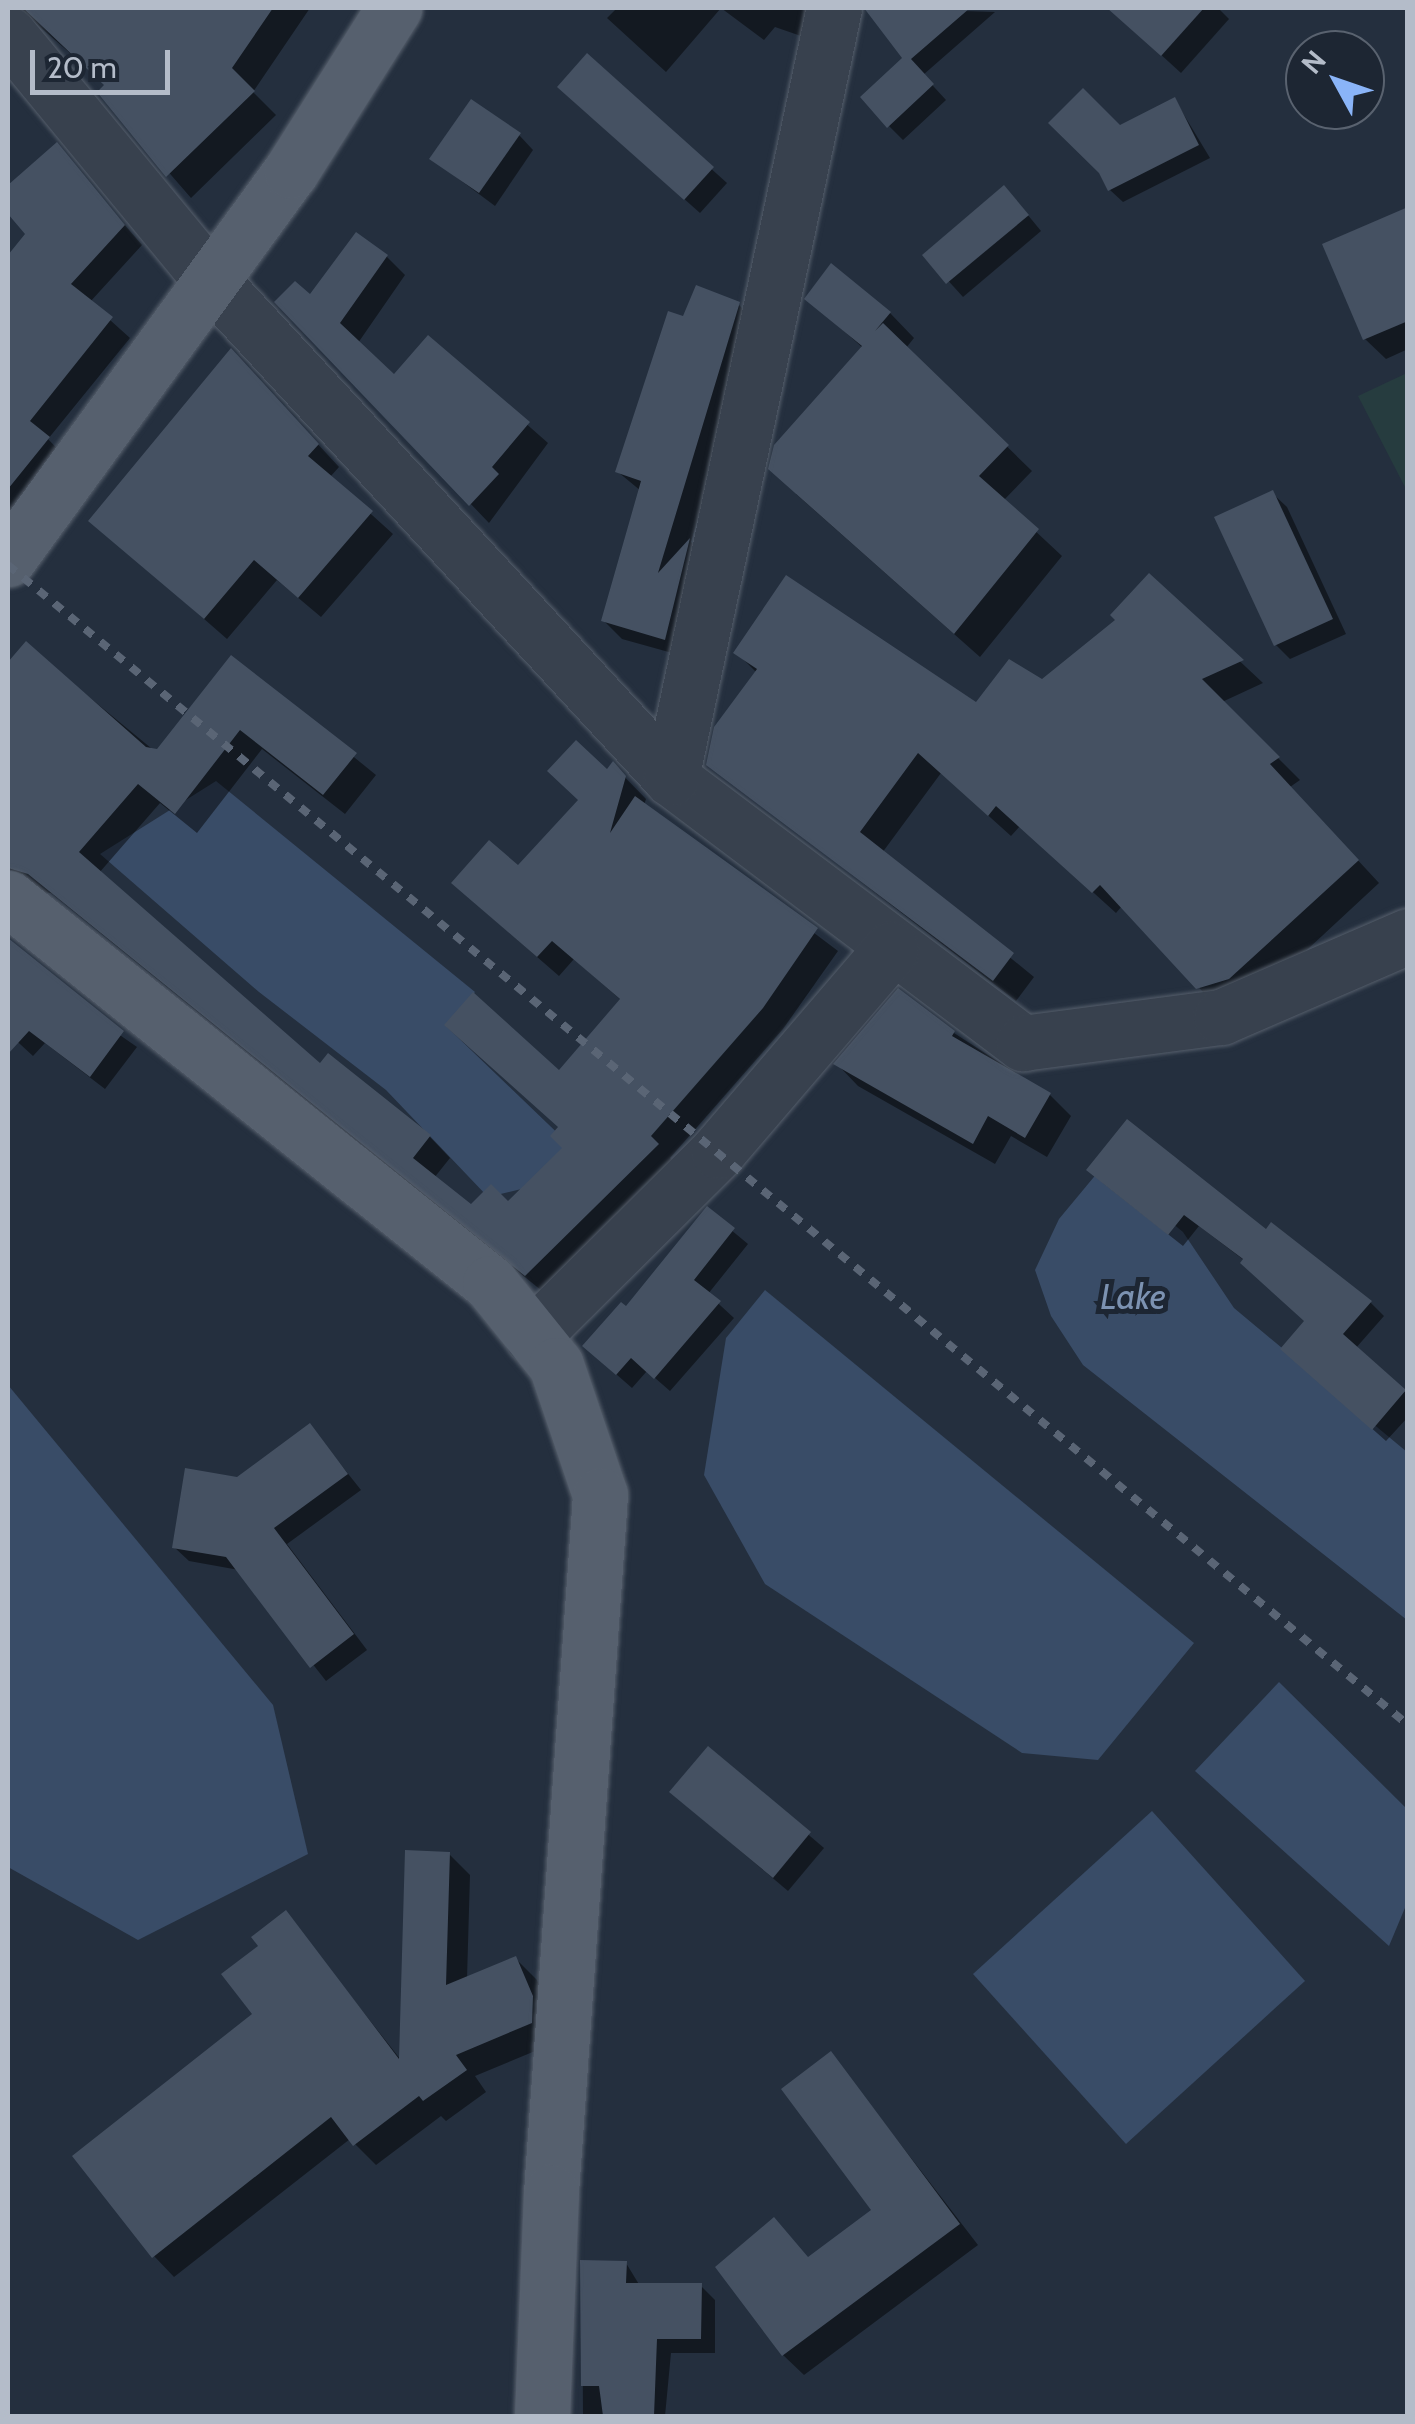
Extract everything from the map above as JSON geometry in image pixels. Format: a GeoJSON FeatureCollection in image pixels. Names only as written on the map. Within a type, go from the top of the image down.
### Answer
{"type":"FeatureCollection","features":[{"type":"Feature","properties":{"kind":"main road"},"geometry":{"type":"LineString","coordinates":[[8,559],[209,278],[291,171],[394,8]]}},
{"type":"Feature","properties":{"kind":"main road"},"geometry":{"type":"LineString","coordinates":[[8,898],[490,1283],[556,1365],[600,1495],[550,2192],[542,2416]]}},
{"type":"Feature","properties":{"kind":"street"},"geometry":{"type":"LineString","coordinates":[[672,778],[834,8]]}},
{"type":"Feature","properties":{"kind":"street"},"geometry":{"type":"LineString","coordinates":[[8,34],[209,278],[672,778],[891,949],[1022,1043],[1221,1017],[1408,936]]}},
{"type":"Feature","properties":{"kind":"street"},"geometry":{"type":"LineString","coordinates":[[532,1336],[718,1151],[891,949]]}},
{"type":"Feature","properties":{"kind":"green space"},"geometry":{"type":"Polygon","coordinates":[[[1407,373],[1407,491],[1358,396],[1407,373]]]}},
{"type":"Feature","properties":{"kind":"water"},"geometry":{"type":"Polygon","coordinates":[[[216,781],[475,992],[446,1026],[573,1148],[538,1185],[488,1197],[386,1090],[259,992],[100,854],[216,781]]]}},
{"type":"Feature","properties":{"kind":"water","name":"Lake"},"geometry":{"type":"Polygon","coordinates":[[[1103,1166],[1183,1232],[1234,1308],[1407,1452],[1407,1620],[1083,1365],[1051,1316],[1035,1270],[1059,1219],[1103,1166]]]}},
{"type":"Feature","properties":{"kind":"water"},"geometry":{"type":"Polygon","coordinates":[[[765,1290],[1194,1643],[1098,1760],[1022,1753],[765,1584],[704,1475],[726,1338],[765,1290]]]}},
{"type":"Feature","properties":{"kind":"water"},"geometry":{"type":"Polygon","coordinates":[[[8,1385],[273,1705],[308,1854],[138,1940],[8,1867],[8,1385]]]}},
{"type":"Feature","properties":{"kind":"water"},"geometry":{"type":"Polygon","coordinates":[[[1279,1682],[1407,1809],[1407,1903],[1389,1946],[1195,1771],[1279,1682]]]}},
{"type":"Feature","properties":{"kind":"water"},"geometry":{"type":"Polygon","coordinates":[[[1152,1811],[1305,1981],[1126,2144],[973,1974],[1152,1811]]]}},
{"type":"Feature","properties":{"kind":"building"},"geometry":{"type":"Polygon","coordinates":[[[23,8],[273,8],[232,68],[255,91],[166,177],[97,92],[104,85],[23,8]]]}},
{"type":"Feature","properties":{"kind":"building"},"geometry":{"type":"Polygon","coordinates":[[[864,8],[970,8],[911,59],[934,84],[887,128],[860,97],[902,58],[864,8]]]}},
{"type":"Feature","properties":{"kind":"building"},"geometry":{"type":"Polygon","coordinates":[[[1107,8],[1204,8],[1161,56],[1107,8]]]}},
{"type":"Feature","properties":{"kind":"building"},"geometry":{"type":"Polygon","coordinates":[[[587,53],[714,167],[684,200],[557,87],[587,53]]]}},
{"type":"Feature","properties":{"kind":"building"},"geometry":{"type":"Polygon","coordinates":[[[1083,88],[1120,125],[1175,97],[1199,145],[1108,191],[1099,173],[1048,123],[1083,88]]]}},
{"type":"Feature","properties":{"kind":"building"},"geometry":{"type":"Polygon","coordinates":[[[471,99],[521,133],[479,193],[429,159],[471,99]]]}},
{"type":"Feature","properties":{"kind":"building"},"geometry":{"type":"Polygon","coordinates":[[[57,142],[125,225],[71,284],[113,317],[30,421],[50,437],[8,489],[8,255],[25,234],[8,214],[8,185],[57,142]]]}},
{"type":"Feature","properties":{"kind":"building"},"geometry":{"type":"Polygon","coordinates":[[[1004,185],[1029,215],[946,284],[922,255],[1004,185]]]}},
{"type":"Feature","properties":{"kind":"building"},"geometry":{"type":"Polygon","coordinates":[[[1408,207],[1408,321],[1363,340],[1322,244],[1408,207]]]}},
{"type":"Feature","properties":{"kind":"building"},"geometry":{"type":"Polygon","coordinates":[[[356,232],[388,255],[340,323],[394,374],[428,335],[530,422],[492,467],[499,474],[469,506],[274,302],[295,281],[310,294],[356,232]]]}},
{"type":"Feature","properties":{"kind":"building"},"geometry":{"type":"Polygon","coordinates":[[[831,263],[891,312],[875,331],[883,323],[1009,445],[979,476],[1039,529],[954,634],[768,469],[774,445],[862,346],[804,299],[831,263]]]}},
{"type":"Feature","properties":{"kind":"building"},"geometry":{"type":"Polygon","coordinates":[[[696,285],[740,302],[658,573],[690,538],[665,640],[601,621],[641,481],[615,472],[668,311],[683,316],[696,285]]]}},
{"type":"Feature","properties":{"kind":"building"},"geometry":{"type":"Polygon","coordinates":[[[231,348],[319,444],[308,456],[373,511],[298,598],[254,560],[204,619],[88,521],[231,348]]]}},
{"type":"Feature","properties":{"kind":"building"},"geometry":{"type":"Polygon","coordinates":[[[1273,490],[1333,619],[1274,646],[1214,517],[1273,490]]]}},
{"type":"Feature","properties":{"kind":"building"},"geometry":{"type":"Polygon","coordinates":[[[1149,573],[1244,660],[1202,679],[1280,757],[1270,764],[1359,860],[1229,979],[1196,989],[1100,885],[1092,893],[996,806],[988,816],[918,753],[860,832],[1014,953],[993,981],[706,765],[714,727],[757,669],[733,653],[786,575],[976,702],[1009,659],[1042,679],[1115,620],[1110,615],[1149,573]]]}},
{"type":"Feature","properties":{"kind":"building"},"geometry":{"type":"Polygon","coordinates":[[[26,641],[146,747],[157,749],[231,655],[357,753],[323,795],[240,730],[175,814],[138,784],[79,852],[320,1063],[328,1053],[431,1135],[413,1158],[471,1204],[491,1184],[508,1201],[562,1148],[550,1136],[558,1127],[444,1025],[473,992],[559,1070],[620,999],[552,941],[537,957],[451,883],[489,840],[518,865],[578,800],[547,771],[576,740],[607,769],[613,761],[626,776],[610,833],[635,796],[818,928],[763,1008],[651,1136],[659,1144],[525,1276],[28,874],[8,868],[8,662],[26,641]]]}},
{"type":"Feature","properties":{"kind":"building"},"geometry":{"type":"Polygon","coordinates":[[[8,938],[124,1031],[90,1077],[29,1031],[8,1054],[8,938]]]}},
{"type":"Feature","properties":{"kind":"building"},"geometry":{"type":"Polygon","coordinates":[[[898,988],[955,1031],[952,1036],[1051,1093],[1025,1138],[988,1116],[973,1144],[833,1064],[898,988]]]}},
{"type":"Feature","properties":{"kind":"building"},"geometry":{"type":"Polygon","coordinates":[[[1127,1119],[1266,1229],[1271,1222],[1372,1301],[1343,1334],[1406,1390],[1372,1430],[1280,1349],[1304,1321],[1240,1263],[1243,1259],[1184,1215],[1168,1235],[1086,1170],[1127,1119]]]}},
{"type":"Feature","properties":{"kind":"building"},"geometry":{"type":"Polygon","coordinates":[[[707,1206],[735,1228],[694,1280],[721,1301],[654,1379],[631,1358],[616,1375],[582,1346],[621,1302],[626,1306],[707,1206]]]}},
{"type":"Feature","properties":{"kind":"building"},"geometry":{"type":"Polygon","coordinates":[[[310,1423],[348,1474],[274,1528],[354,1634],[310,1668],[226,1557],[172,1548],[185,1468],[237,1477],[310,1423]]]}},
{"type":"Feature","properties":{"kind":"building"},"geometry":{"type":"Polygon","coordinates":[[[708,1746],[811,1832],[773,1878],[669,1792],[708,1746]]]}},
{"type":"Feature","properties":{"kind":"building"},"geometry":{"type":"Polygon","coordinates":[[[405,1850],[450,1852],[446,1985],[516,1956],[533,1996],[532,2023],[456,2055],[467,2070],[423,2101],[419,2096],[353,2146],[331,2117],[152,2258],[72,2156],[252,2014],[221,1974],[258,1946],[251,1937],[286,1910],[399,2059],[405,1850]]]}},
{"type":"Feature","properties":{"kind":"building"},"geometry":{"type":"Polygon","coordinates":[[[831,2051],[960,2224],[782,2356],[715,2267],[774,2217],[808,2257],[871,2210],[781,2089],[831,2051]]]}},
{"type":"Feature","properties":{"kind":"building"},"geometry":{"type":"Polygon","coordinates":[[[580,2260],[627,2261],[626,2283],[702,2283],[701,2339],[657,2339],[654,2416],[603,2416],[599,2386],[581,2386],[580,2260]]]}},
{"type":"Feature","properties":{"kind":"railway"},"geometry":{"type":"LineString","coordinates":[[8,565],[1408,1725]]}}]}
